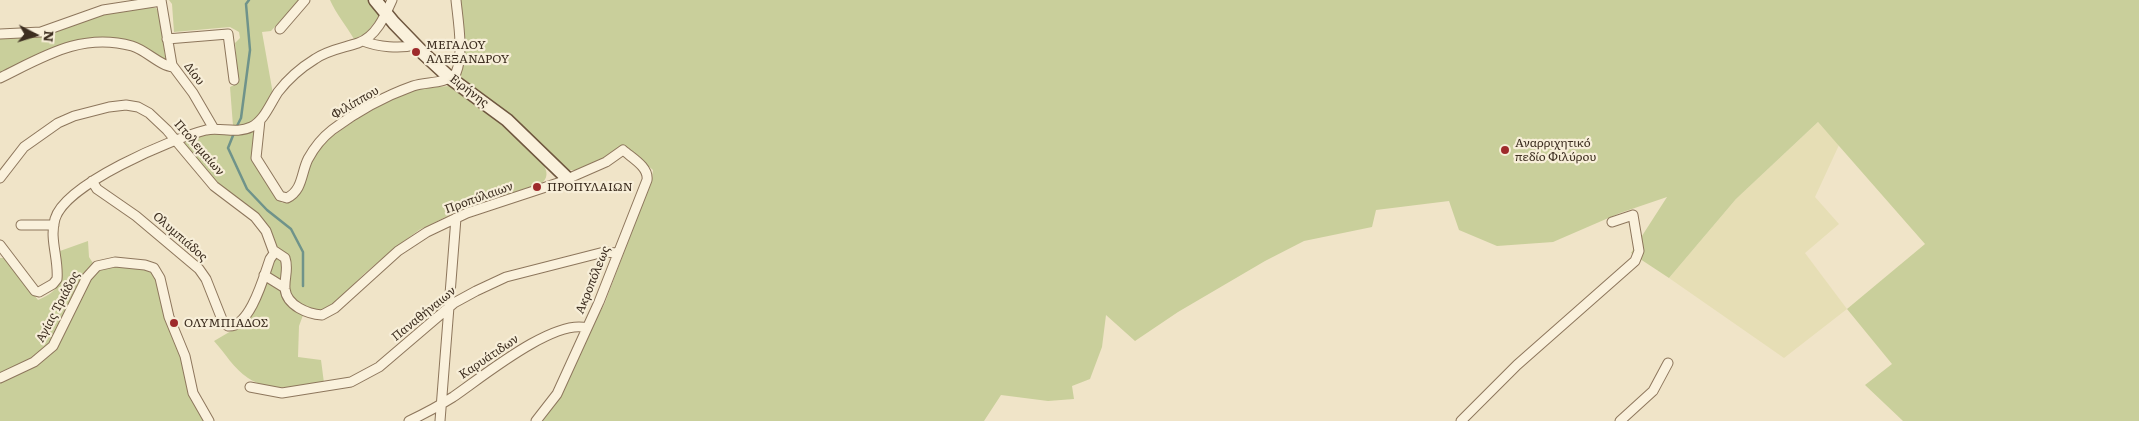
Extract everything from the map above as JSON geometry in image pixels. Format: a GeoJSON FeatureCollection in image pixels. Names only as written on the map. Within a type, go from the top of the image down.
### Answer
{"type":"FeatureCollection","features":[{"type":"Feature","properties":{"kind":"street"},"geometry":{"type":"LineString","coordinates":[[0,34],[41,32],[103,10],[161,0]]}},
{"type":"Feature","properties":{"kind":"street","name":"Δίου"},"geometry":{"type":"LineString","coordinates":[[161,0],[172,66],[193,93],[214,129]]}},
{"type":"Feature","properties":{"kind":"street"},"geometry":{"type":"LineString","coordinates":[[280,29],[304,0]]}},
{"type":"Feature","properties":{"kind":"street","name":"Ειρήνης"},"geometry":{"type":"LineString","coordinates":[[375,0],[415,45],[450,78],[507,120],[568,178]]}},
{"type":"Feature","properties":{"kind":"street"},"geometry":{"type":"LineString","coordinates":[[0,245],[37,292],[42,291],[53,284],[58,275],[53,243],[54,225],[56,214],[62,204],[92,181],[112,169],[176,142],[214,129],[244,130],[260,120],[281,89],[308,64],[325,54],[363,41],[377,28],[392,0]]}},
{"type":"Feature","properties":{"kind":"street"},"geometry":{"type":"LineString","coordinates":[[450,78],[456,73],[458,65],[459,28],[456,0]]}},
{"type":"Feature","properties":{"kind":"street"},"geometry":{"type":"LineString","coordinates":[[167,38],[228,34],[234,80]]}},
{"type":"Feature","properties":{"kind":"street"},"geometry":{"type":"LineString","coordinates":[[363,41],[398,47],[415,45]]}},
{"type":"Feature","properties":{"kind":"street"},"geometry":{"type":"LineString","coordinates":[[0,78],[51,52],[68,47],[97,43],[134,46],[164,64],[172,66]]}},
{"type":"Feature","properties":{"kind":"street","name":"Φιλίππου"},"geometry":{"type":"LineString","coordinates":[[260,120],[256,158],[280,196],[285,198],[297,190],[310,156],[318,144],[333,129],[367,108],[405,89],[450,78]]}},
{"type":"Feature","properties":{"kind":"street","name":"Πτολεμαίων"},"geometry":{"type":"LineString","coordinates":[[0,178],[24,147],[44,132],[67,119],[109,107],[131,105],[141,108],[161,124],[214,186],[257,219],[264,228],[276,252],[283,255],[287,262],[285,288]]}},
{"type":"Feature","properties":{"kind":"street","name":"Προπύλαιων"},"geometry":{"type":"LineString","coordinates":[[285,288],[286,294],[294,305],[320,314],[326,314],[411,242],[456,218],[568,178],[606,162],[623,150]]}},
{"type":"Feature","properties":{"kind":"street","name":"Ακροπόλεως"},"geometry":{"type":"LineString","coordinates":[[536,421],[557,394],[587,328],[648,176],[645,170],[623,150]]}},
{"type":"Feature","properties":{"kind":"street","name":"Ολυμπιάδος"},"geometry":{"type":"LineString","coordinates":[[92,181],[97,189],[136,216],[202,273],[223,322],[228,326],[237,325],[245,317],[272,255],[276,252]]}},
{"type":"Feature","properties":{"kind":"street"},"geometry":{"type":"LineString","coordinates":[[1461,421],[1517,365],[1634,261],[1639,251],[1633,215],[1612,222]]}},
{"type":"Feature","properties":{"kind":"street"},"geometry":{"type":"LineString","coordinates":[[440,421],[456,218]]}},
{"type":"Feature","properties":{"kind":"street"},"geometry":{"type":"LineString","coordinates":[[21,225],[54,225]]}},
{"type":"Feature","properties":{"kind":"street","name":"Παναθήναιων"},"geometry":{"type":"LineString","coordinates":[[250,387],[282,393],[351,382],[379,366],[462,298],[506,277],[607,252],[617,253]]}},
{"type":"Feature","properties":{"kind":"street","name":"Αγίας Τριάδος"},"geometry":{"type":"LineString","coordinates":[[0,378],[30,365],[50,350],[62,332],[90,273],[99,264],[111,262],[145,264],[152,267],[162,281],[169,317],[185,356],[193,393],[209,421]]}},
{"type":"Feature","properties":{"kind":"street"},"geometry":{"type":"LineString","coordinates":[[264,275],[285,288]]}},
{"type":"Feature","properties":{"kind":"street","name":"Καρυάτιδων"},"geometry":{"type":"LineString","coordinates":[[409,421],[440,405],[505,360],[548,335],[569,327],[587,328]]}},
{"type":"Feature","properties":{"kind":"street"},"geometry":{"type":"LineString","coordinates":[[1620,421],[1653,391],[1668,363]]}},
{"type":"Feature","properties":{"kind":"shaded area"},"geometry":{"type":"Polygon","coordinates":[[[1818,122],[1839,145],[1815,197],[1839,224],[1805,253],[1847,309],[1784,358],[1669,278],[1736,199],[1818,122]]]}},
{"type":"Feature","properties":{"kind":"green space"},"geometry":{"type":"Polygon","coordinates":[[[169,0],[300,0],[271,31],[262,32],[273,94],[262,112],[253,121],[248,124],[233,126],[230,87],[236,84],[238,80],[235,43],[240,38],[239,32],[230,27],[174,32],[172,4],[169,0]]]}},
{"type":"Feature","properties":{"kind":"green space"},"geometry":{"type":"Polygon","coordinates":[[[330,0],[369,0],[380,16],[365,34],[354,39],[330,0]]]}},
{"type":"Feature","properties":{"kind":"green space"},"geometry":{"type":"Polygon","coordinates":[[[458,0],[2139,0],[2139,421],[1903,421],[1865,385],[1892,364],[1847,309],[1925,244],[1818,122],[1736,199],[1669,278],[1631,253],[1667,197],[1620,213],[1553,242],[1497,246],[1459,230],[1449,201],[1376,210],[1372,227],[1304,241],[1265,261],[1178,312],[1135,341],[1106,315],[1102,347],[1090,379],[1072,386],[1074,399],[1048,401],[1001,395],[984,421],[541,421],[558,401],[590,329],[604,305],[652,179],[653,170],[624,146],[591,166],[569,170],[516,120],[460,80],[458,0]]]}},
{"type":"Feature","properties":{"kind":"green space"},"geometry":{"type":"Polygon","coordinates":[[[147,7],[156,8],[159,13],[166,63],[146,48],[134,42],[114,39],[62,45],[31,57],[0,75],[0,38],[44,36],[106,14],[147,7]]]}},
{"type":"Feature","properties":{"kind":"green space"},"geometry":{"type":"Polygon","coordinates":[[[449,86],[491,115],[543,164],[546,170],[545,179],[541,184],[470,205],[419,230],[364,274],[330,308],[321,312],[306,307],[299,326],[298,357],[321,360],[324,383],[295,387],[275,387],[248,378],[234,366],[214,341],[243,324],[248,318],[273,241],[183,145],[197,136],[228,130],[257,128],[253,160],[282,203],[289,200],[319,149],[330,138],[361,116],[415,89],[449,86]]]}},
{"type":"Feature","properties":{"kind":"green space"},"geometry":{"type":"Polygon","coordinates":[[[88,241],[89,257],[98,271],[110,267],[135,266],[143,268],[154,275],[166,323],[179,349],[187,389],[204,421],[0,421],[0,258],[4,258],[38,300],[57,287],[61,275],[60,251],[88,241]]]}},
{"type":"Feature","properties":{"kind":"waterway"},"geometry":{"type":"LineString","coordinates":[[236,128],[241,118],[250,50],[246,4],[249,0]]}},
{"type":"Feature","properties":{"kind":"waterway"},"geometry":{"type":"LineString","coordinates":[[234,133],[228,148],[247,189],[267,210],[291,229],[303,252],[303,286]]}},
{"type":"Feature","properties":{"kind":"place","name":"ΜΕΓΑΛΟΥ ΑΛΕΞΑΝΔΡΟΥ"},"geometry":{"type":"Point","coordinates":[416,52]}},
{"type":"Feature","properties":{"kind":"place","name":"Αναρριχητικό πεδίο Φιλύρου"},"geometry":{"type":"Point","coordinates":[1505,150]}},
{"type":"Feature","properties":{"kind":"place","name":"ΠΡΟΠΥΛΑΙΩΝ"},"geometry":{"type":"Point","coordinates":[537,187]}},
{"type":"Feature","properties":{"kind":"place","name":"ΟΛΥΜΠΙΑΔΟΣ"},"geometry":{"type":"Point","coordinates":[174,323]}}]}
